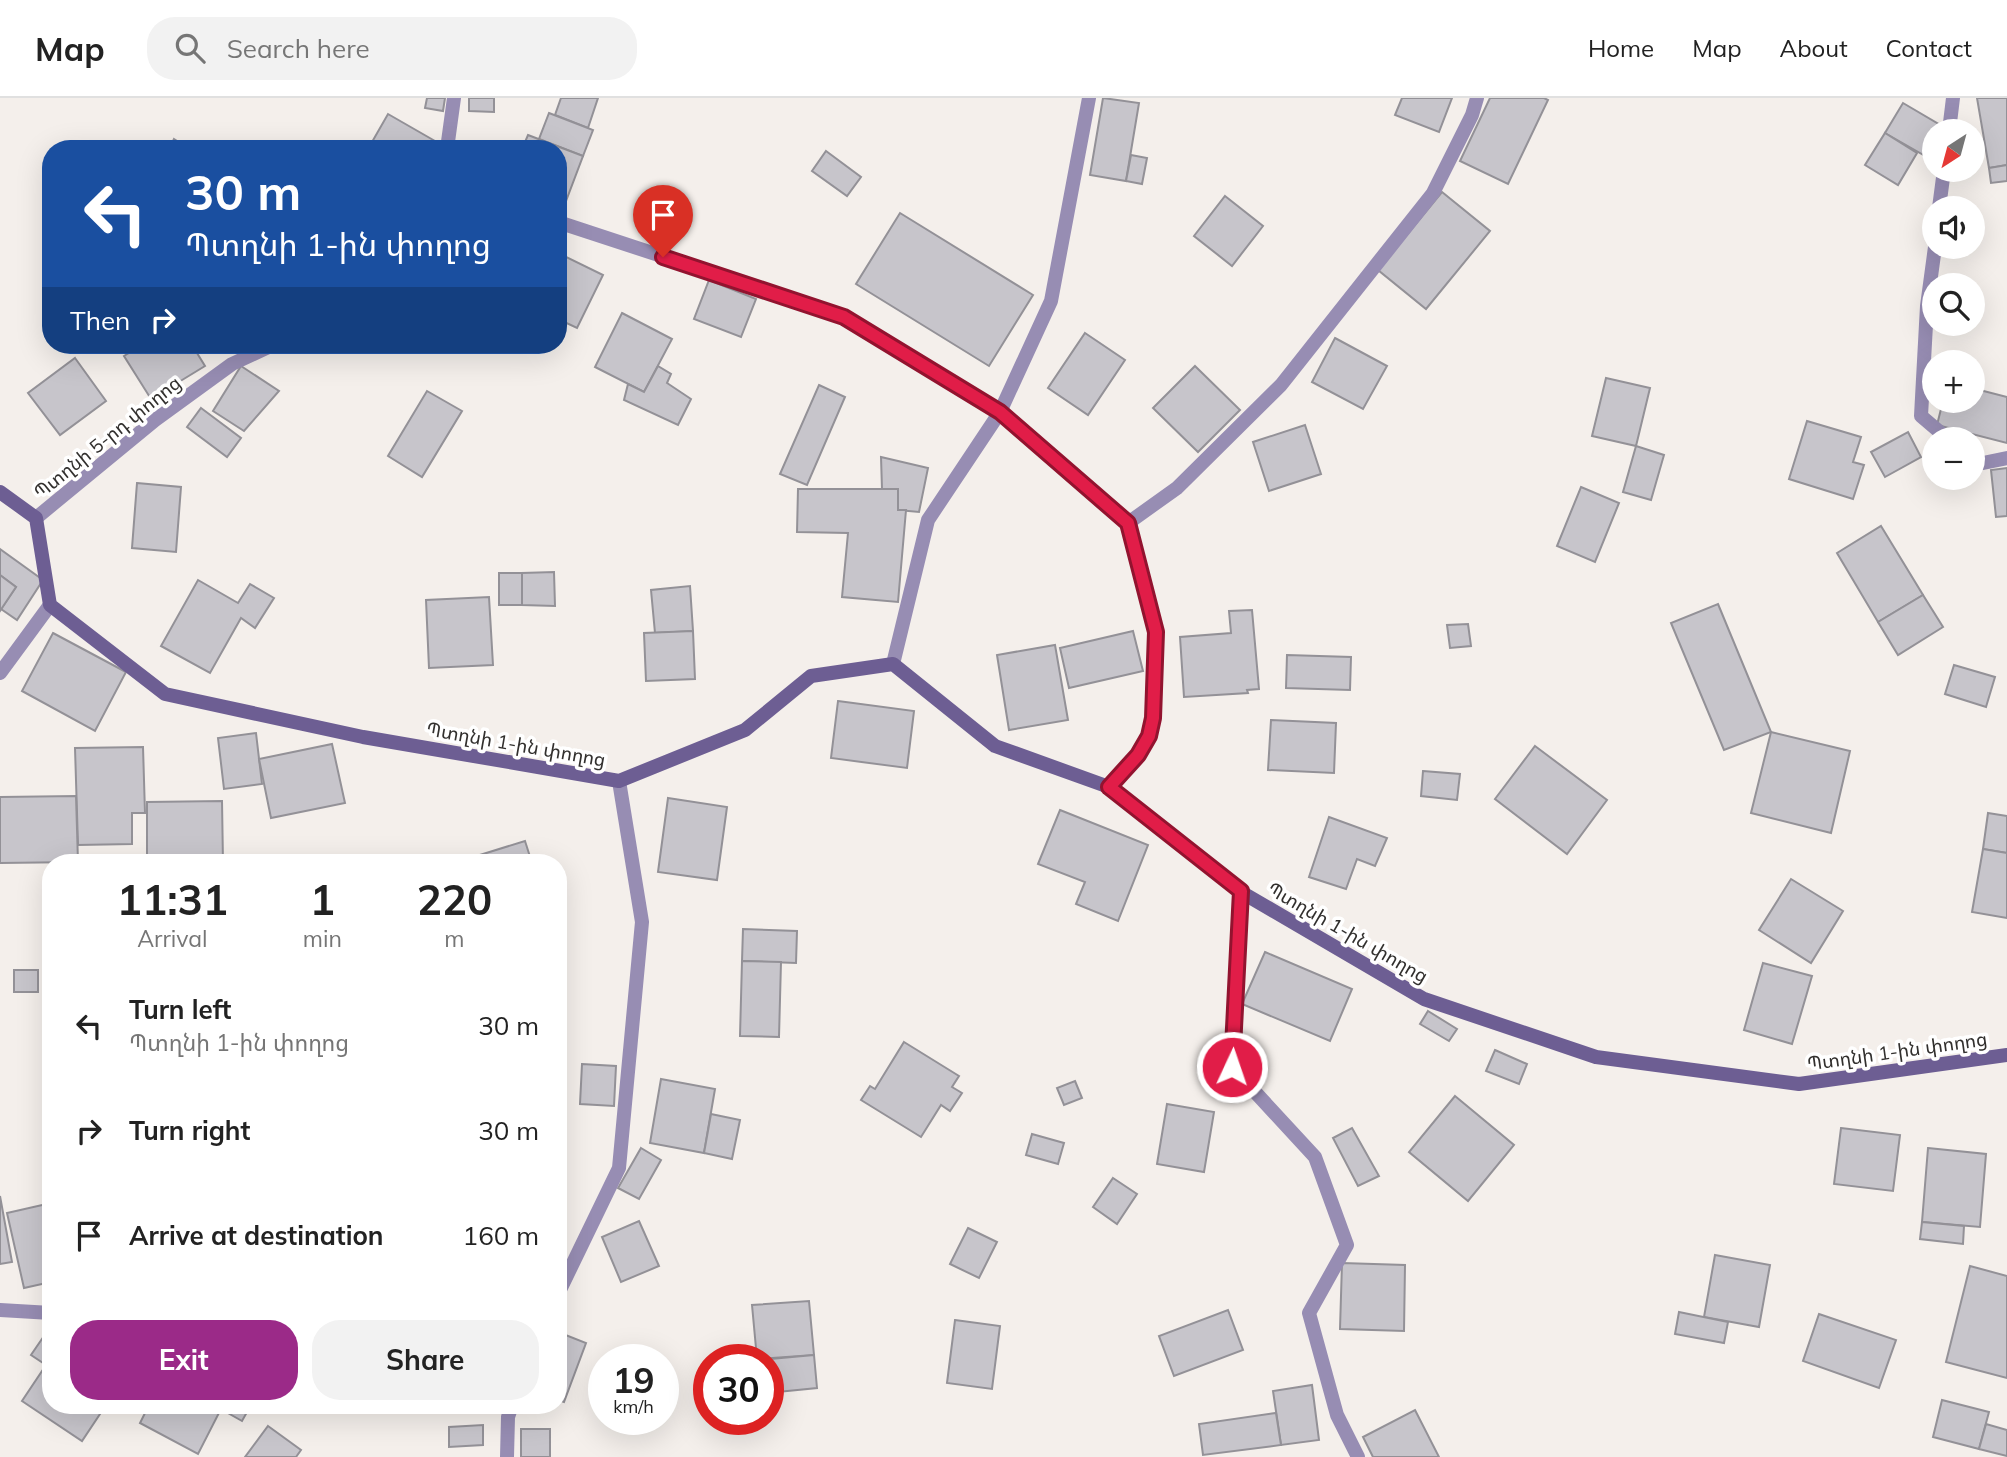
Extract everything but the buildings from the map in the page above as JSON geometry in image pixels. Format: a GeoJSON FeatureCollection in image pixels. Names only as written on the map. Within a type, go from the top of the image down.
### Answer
{"type":"FeatureCollection","features":[{"type":"Feature","properties":{"kind":"street"},"geometry":{"type":"LineString","coordinates":[[448,140],[454,98]]}},
{"type":"Feature","properties":{"kind":"street"},"geometry":{"type":"LineString","coordinates":[[893,664],[928,520],[1000,412],[1051,301],[1089,98]]}},
{"type":"Feature","properties":{"kind":"street"},"geometry":{"type":"LineString","coordinates":[[1128,523],[1177,488],[1281,385],[1433,193],[1472,115],[1477,98]]}},
{"type":"Feature","properties":{"kind":"street"},"geometry":{"type":"LineString","coordinates":[[1949,119],[1952,98]]}},
{"type":"Feature","properties":{"kind":"street"},"geometry":{"type":"LineString","coordinates":[[567,225],[844,317],[1000,412],[1128,523],[1156,632],[1153,718],[1149,736],[1138,755],[1109,787]]}},
{"type":"Feature","properties":{"kind":"street"},"geometry":{"type":"LineString","coordinates":[[1933,259],[1927,306],[1921,416],[1934,427]]}},
{"type":"Feature","properties":{"kind":"street","name":"Պտղնի 5-րդ փողոց"},"geometry":{"type":"LineString","coordinates":[[36,518],[155,420],[232,364],[254,354]]}},
{"type":"Feature","properties":{"kind":"street"},"geometry":{"type":"LineString","coordinates":[[1985,463],[2007,458]]}},
{"type":"Feature","properties":{"kind":"street"},"geometry":{"type":"LineString","coordinates":[[0,492],[36,518],[50,605],[0,673]]}},
{"type":"Feature","properties":{"kind":"street","name":"Պտղնի 1-ին փողոց"},"geometry":{"type":"LineString","coordinates":[[50,605],[164,694],[363,737],[618,781],[745,730],[811,676],[893,664],[995,746],[1109,787],[1241,891],[1424,999],[1596,1057],[1799,1084],[2007,1055]]}},
{"type":"Feature","properties":{"kind":"street"},"geometry":{"type":"LineString","coordinates":[[567,1275],[619,1168],[642,922],[618,781]]}},
{"type":"Feature","properties":{"kind":"street"},"geometry":{"type":"LineString","coordinates":[[1241,891],[1232,1067],[1315,1157],[1347,1245],[1309,1313],[1336,1415],[1358,1457]]}},
{"type":"Feature","properties":{"kind":"street"},"geometry":{"type":"LineString","coordinates":[[0,1310],[42,1312]]}},
{"type":"Feature","properties":{"kind":"street"},"geometry":{"type":"LineString","coordinates":[[507,1457],[509,1414]]}},
{"type":"Feature","properties":{"kind":"route"},"geometry":{"type":"LineString","coordinates":[[663,257],[844,317],[1000,412],[1128,523],[1156,632],[1153,718],[1149,736],[1138,755],[1109,787],[1241,891],[1232,1067]]}}]}
